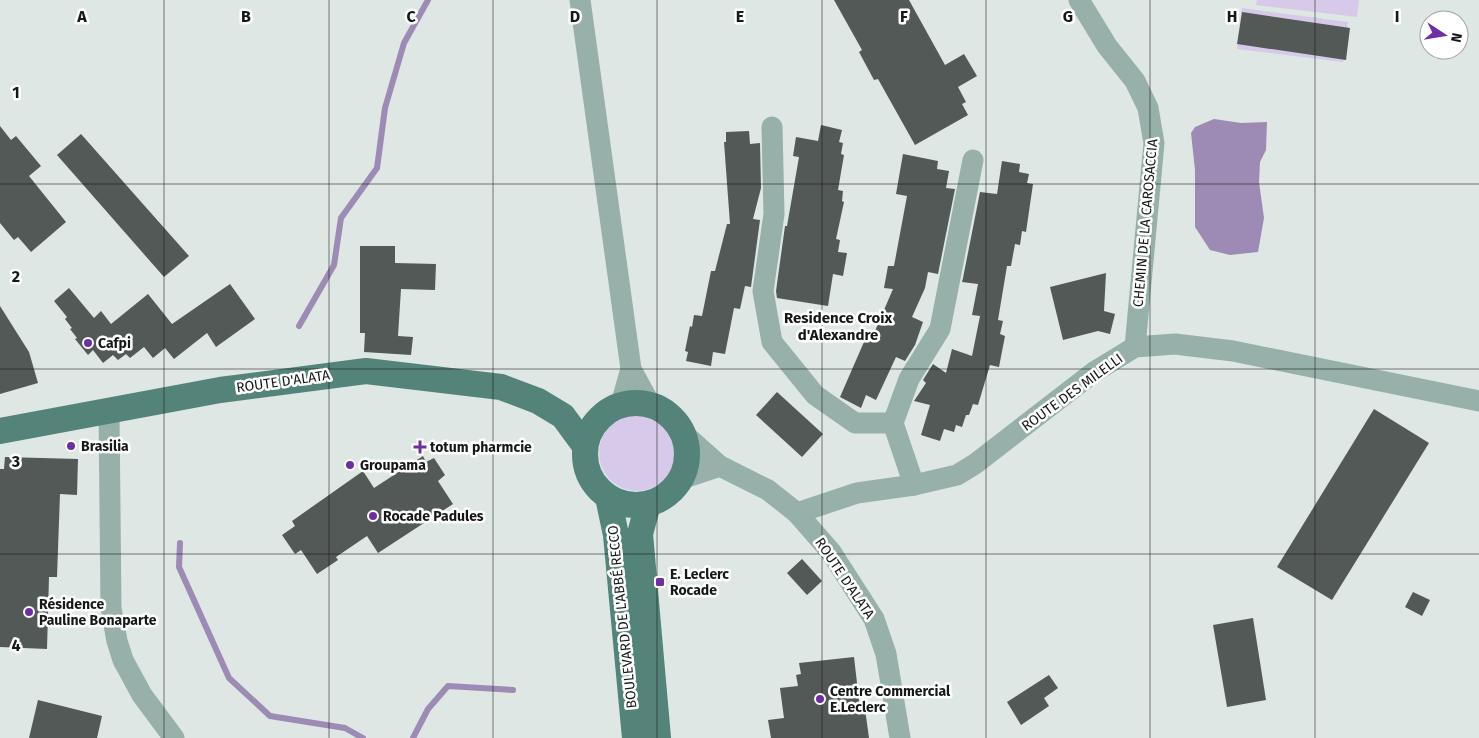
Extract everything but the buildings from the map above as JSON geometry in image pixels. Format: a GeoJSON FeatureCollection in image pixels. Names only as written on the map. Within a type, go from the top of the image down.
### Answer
{"type":"FeatureCollection","features":[{"type":"Feature","properties":{"kind":"main road","name":"ROUTE D'ALATA"},"geometry":{"type":"LineString","coordinates":[[0,431],[227,389],[366,371],[502,387],[538,401],[562,416],[585,446]]}},
{"type":"Feature","properties":{"kind":"main road"},"geometry":{"type":"LineString","coordinates":[[636,402],[650,404],[664,410],[675,420],[683,433],[687,448],[686,464],[681,479],[661,499],[648,504],[634,505],[621,503],[608,497],[597,487],[589,475],[585,461],[585,446],[597,420],[608,410],[621,404],[636,402]]}},
{"type":"Feature","properties":{"kind":"main road","name":"ROUTE D'ALATA"},"geometry":{"type":"LineString","coordinates":[[562,416],[597,420]]}},
{"type":"Feature","properties":{"kind":"main road","name":"BOULEVARD DE L'ABBÉ RECCO"},"geometry":{"type":"LineString","coordinates":[[608,497],[616,535],[635,738]]}},
{"type":"Feature","properties":{"kind":"main road","name":"BOULEVARD DE L'ABBÉ RECCO"},"geometry":{"type":"LineString","coordinates":[[648,504],[640,534],[658,738]]}},
{"type":"Feature","properties":{"kind":"street"},"geometry":{"type":"LineString","coordinates":[[580,0],[631,369],[650,404]]}},
{"type":"Feature","properties":{"kind":"street","name":"CHEMIN DE LA CAROSACCIA"},"geometry":{"type":"LineString","coordinates":[[1079,0],[1107,46],[1135,82],[1148,108],[1154,143],[1134,347]]}},
{"type":"Feature","properties":{"kind":"street"},"geometry":{"type":"LineString","coordinates":[[772,127],[774,214],[763,292],[772,342],[815,395],[855,423],[893,423]]}},
{"type":"Feature","properties":{"kind":"street"},"geometry":{"type":"LineString","coordinates":[[914,486],[893,423],[909,379],[940,329],[973,160]]}},
{"type":"Feature","properties":{"kind":"street","name":"ROUTE DES MILELLI"},"geometry":{"type":"LineString","coordinates":[[797,512],[857,492],[914,486],[957,474],[975,464],[1094,372],[1134,347],[1175,344],[1233,351],[1479,401]]}},
{"type":"Feature","properties":{"kind":"street"},"geometry":{"type":"LineString","coordinates":[[621,404],[631,369]]}},
{"type":"Feature","properties":{"kind":"street"},"geometry":{"type":"LineString","coordinates":[[109,412],[111,608],[117,641],[123,660],[142,695],[174,738]]}},
{"type":"Feature","properties":{"kind":"street","name":"ROUTE D'ALATA"},"geometry":{"type":"LineString","coordinates":[[683,433],[720,466],[768,490],[797,512],[831,552],[874,619],[886,654],[900,738]]}},
{"type":"Feature","properties":{"kind":"street"},"geometry":{"type":"LineString","coordinates":[[681,479],[720,466]]}},
{"type":"Feature","properties":{"kind":"shaded area"},"geometry":{"type":"Polygon","coordinates":[[[1257,0],[1359,0],[1357,17],[1256,5],[1257,0]]]}},
{"type":"Feature","properties":{"kind":"shaded area"},"geometry":{"type":"Polygon","coordinates":[[[1242,8],[1348,22],[1343,62],[1237,49],[1242,8]]]}},
{"type":"Feature","properties":{"kind":"shaded area"},"geometry":{"type":"Polygon","coordinates":[[[1214,119],[1241,123],[1267,122],[1266,150],[1260,162],[1259,182],[1264,218],[1258,252],[1230,255],[1210,250],[1195,227],[1195,170],[1191,133],[1195,127],[1214,119]]]}},
{"type":"Feature","properties":{"kind":"shaded area"},"geometry":{"type":"Polygon","coordinates":[[[637,415],[652,418],[664,426],[672,438],[675,453],[672,468],[664,480],[652,488],[637,491],[622,488],[610,480],[602,468],[599,453],[602,438],[610,426],[622,418],[637,415]]]}},
{"type":"Feature","properties":{"kind":"waterway"},"geometry":{"type":"LineString","coordinates":[[299,326],[334,265],[341,218],[377,168],[385,108],[404,43],[428,0]]}},
{"type":"Feature","properties":{"kind":"waterway"},"geometry":{"type":"LineString","coordinates":[[180,543],[179,567],[229,678],[270,716],[345,728],[363,738]]}},
{"type":"Feature","properties":{"kind":"waterway"},"geometry":{"type":"LineString","coordinates":[[413,738],[428,709],[448,686],[513,690]]}},
{"type":"Feature","properties":{"kind":"place","name":"Cafpi"},"geometry":{"type":"Point","coordinates":[88,343]}},
{"type":"Feature","properties":{"kind":"place","name":"Brasilia"},"geometry":{"type":"Point","coordinates":[71,446]}},
{"type":"Feature","properties":{"kind":"place","name":"totum pharmcie"},"geometry":{"type":"Point","coordinates":[420,447]}},
{"type":"Feature","properties":{"kind":"place","name":"Groupama"},"geometry":{"type":"Point","coordinates":[350,465]}},
{"type":"Feature","properties":{"kind":"place","name":"Rocade Padules"},"geometry":{"type":"Point","coordinates":[373,516]}},
{"type":"Feature","properties":{"kind":"place","name":"E. Leclerc Rocade"},"geometry":{"type":"Point","coordinates":[660,582]}},
{"type":"Feature","properties":{"kind":"place","name":"Résidence Pauline Bonaparte"},"geometry":{"type":"Point","coordinates":[29,612]}},
{"type":"Feature","properties":{"kind":"place","name":"Centre Commercial E.Leclerc"},"geometry":{"type":"Point","coordinates":[820,699]}},
{"type":"Feature","properties":{"kind":"district","name":"Residence Croix d'Alexandre"},"geometry":{"type":"Point","coordinates":[838,326]}}]}
